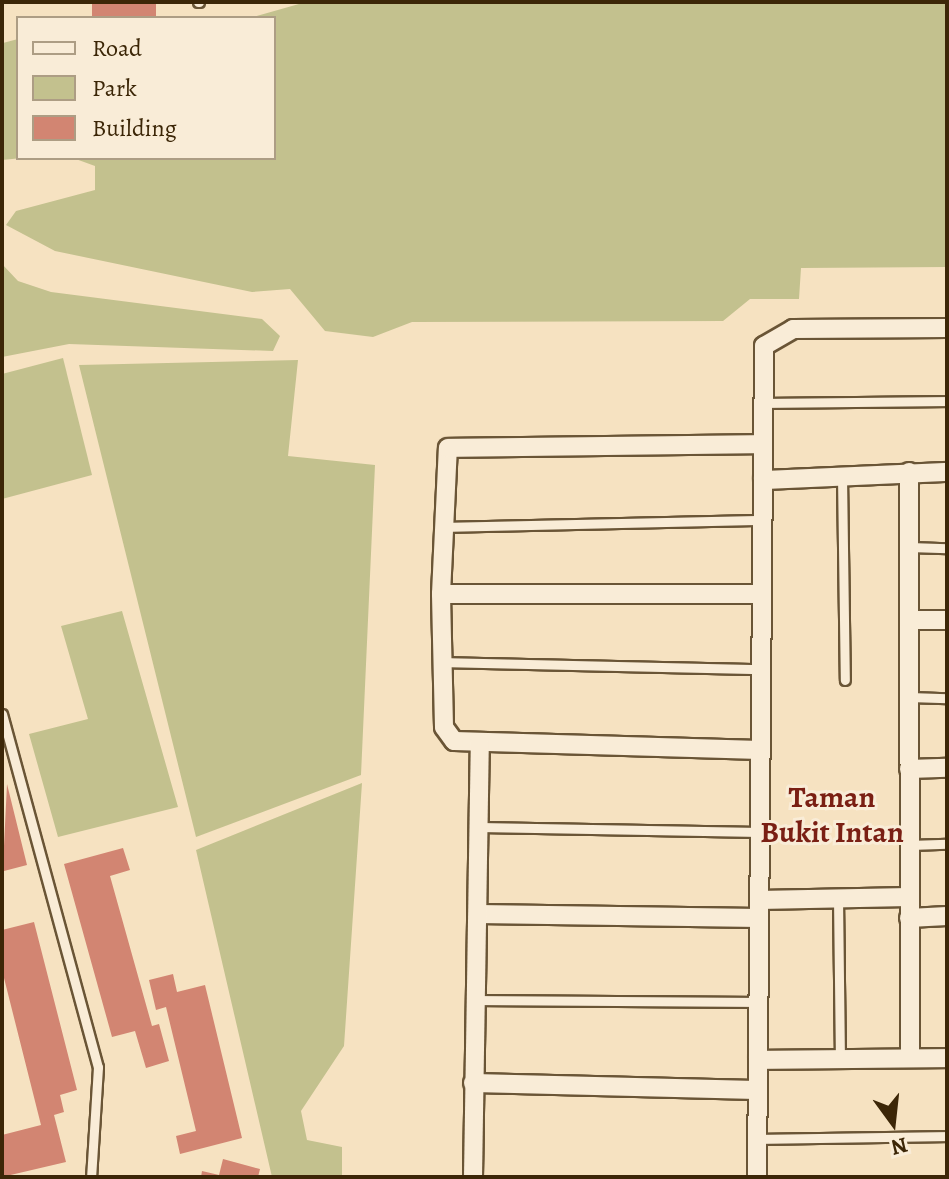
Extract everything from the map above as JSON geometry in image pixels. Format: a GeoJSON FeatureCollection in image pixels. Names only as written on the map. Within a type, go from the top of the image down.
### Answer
{"type":"FeatureCollection","features":[{"type":"Feature","properties":{"kind":"street"},"geometry":{"type":"LineString","coordinates":[[757,1177],[758,669],[762,594],[764,346],[783,332],[947,328]]}},
{"type":"Feature","properties":{"kind":"street"},"geometry":{"type":"LineString","coordinates":[[760,750],[454,741],[445,733],[441,594],[450,447],[763,444]]}},
{"type":"Feature","properties":{"kind":"street"},"geometry":{"type":"LineString","coordinates":[[909,472],[910,1058]]}},
{"type":"Feature","properties":{"kind":"street"},"geometry":{"type":"LineString","coordinates":[[763,480],[947,472]]}},
{"type":"Feature","properties":{"kind":"street"},"geometry":{"type":"LineString","coordinates":[[441,594],[762,594]]}},
{"type":"Feature","properties":{"kind":"street"},"geometry":{"type":"LineString","coordinates":[[909,620],[947,620]]}},
{"type":"Feature","properties":{"kind":"street"},"geometry":{"type":"LineString","coordinates":[[473,1177],[480,742]]}},
{"type":"Feature","properties":{"kind":"street"},"geometry":{"type":"LineString","coordinates":[[909,769],[947,768]]}},
{"type":"Feature","properties":{"kind":"street"},"geometry":{"type":"LineString","coordinates":[[478,914],[759,909],[838,898],[909,897]]}},
{"type":"Feature","properties":{"kind":"street"},"geometry":{"type":"LineString","coordinates":[[909,918],[947,916]]}},
{"type":"Feature","properties":{"kind":"street"},"geometry":{"type":"LineString","coordinates":[[758,1060],[947,1058]]}},
{"type":"Feature","properties":{"kind":"street"},"geometry":{"type":"LineString","coordinates":[[473,1083],[757,1090]]}},
{"type":"Feature","properties":{"kind":"lane"},"geometry":{"type":"LineString","coordinates":[[764,403],[947,401]]}},
{"type":"Feature","properties":{"kind":"lane"},"geometry":{"type":"LineString","coordinates":[[842,476],[845,680]]}},
{"type":"Feature","properties":{"kind":"lane"},"geometry":{"type":"LineString","coordinates":[[445,527],[763,520]]}},
{"type":"Feature","properties":{"kind":"lane"},"geometry":{"type":"LineString","coordinates":[[909,547],[947,548]]}},
{"type":"Feature","properties":{"kind":"lane"},"geometry":{"type":"LineString","coordinates":[[443,662],[758,669]]}},
{"type":"Feature","properties":{"kind":"lane"},"geometry":{"type":"LineString","coordinates":[[909,697],[947,698]]}},
{"type":"Feature","properties":{"kind":"lane"},"geometry":{"type":"LineString","coordinates":[[2,714],[98,1067],[91,1177]]}},
{"type":"Feature","properties":{"kind":"lane"},"geometry":{"type":"LineString","coordinates":[[479,827],[760,832]]}},
{"type":"Feature","properties":{"kind":"lane"},"geometry":{"type":"LineString","coordinates":[[909,845],[947,844]]}},
{"type":"Feature","properties":{"kind":"lane"},"geometry":{"type":"LineString","coordinates":[[838,898],[840,1059]]}},
{"type":"Feature","properties":{"kind":"lane"},"geometry":{"type":"LineString","coordinates":[[475,1000],[758,1002]]}},
{"type":"Feature","properties":{"kind":"lane"},"geometry":{"type":"LineString","coordinates":[[758,1139],[947,1136]]}},
{"type":"Feature","properties":{"kind":"green space"},"geometry":{"type":"Polygon","coordinates":[[[306,2],[947,2],[947,267],[801,268],[799,299],[750,299],[723,321],[412,322],[373,337],[325,331],[290,289],[252,292],[55,251],[6,225],[16,211],[95,190],[95,166],[78,160],[276,160],[276,16],[257,16],[306,2]]]}},
{"type":"Feature","properties":{"kind":"green space"},"geometry":{"type":"Polygon","coordinates":[[[16,40],[16,159],[2,160],[3,43],[16,40]]]}},
{"type":"Feature","properties":{"kind":"green space"},"geometry":{"type":"Polygon","coordinates":[[[2,264],[18,281],[51,292],[262,319],[280,336],[273,351],[69,344],[2,357],[2,264]]]}},
{"type":"Feature","properties":{"kind":"green space"},"geometry":{"type":"Polygon","coordinates":[[[63,358],[92,475],[2,499],[2,374],[63,358]]]}},
{"type":"Feature","properties":{"kind":"green space"},"geometry":{"type":"Polygon","coordinates":[[[298,360],[288,456],[375,465],[361,775],[196,837],[79,365],[298,360]]]}},
{"type":"Feature","properties":{"kind":"green space"},"geometry":{"type":"Polygon","coordinates":[[[122,611],[178,807],[58,837],[29,734],[88,719],[61,626],[122,611]]]}},
{"type":"Feature","properties":{"kind":"green space"},"geometry":{"type":"Polygon","coordinates":[[[362,783],[344,1046],[301,1111],[307,1140],[342,1147],[342,1177],[272,1177],[196,850],[362,783]]]}},
{"type":"Feature","properties":{"kind":"building"},"geometry":{"type":"Polygon","coordinates":[[[92,2],[156,2],[156,16],[92,16],[92,2]]]}},
{"type":"Feature","properties":{"kind":"building"},"geometry":{"type":"Polygon","coordinates":[[[7,784],[27,865],[4,871],[2,887],[7,784]]]}},
{"type":"Feature","properties":{"kind":"building"},"geometry":{"type":"Polygon","coordinates":[[[123,848],[130,870],[110,876],[152,1026],[159,1024],[169,1061],[146,1068],[135,1031],[112,1037],[64,864],[123,848]]]}},
{"type":"Feature","properties":{"kind":"building"},"geometry":{"type":"Polygon","coordinates":[[[34,922],[77,1090],[60,1095],[64,1112],[54,1115],[66,1162],[2,1177],[2,1135],[41,1125],[2,970],[2,930],[34,922]]]}},
{"type":"Feature","properties":{"kind":"building"},"geometry":{"type":"Polygon","coordinates":[[[173,974],[177,992],[205,985],[242,1138],[180,1154],[176,1136],[196,1131],[166,1007],[156,1010],[149,980],[173,974]]]}},
{"type":"Feature","properties":{"kind":"building"},"geometry":{"type":"Polygon","coordinates":[[[223,1159],[260,1169],[258,1177],[201,1177],[202,1171],[219,1175],[223,1159]]]}},
{"type":"Feature","properties":{"kind":"district","name":"Taman Bukit Intan"},"geometry":{"type":"Point","coordinates":[832,814]}}]}
